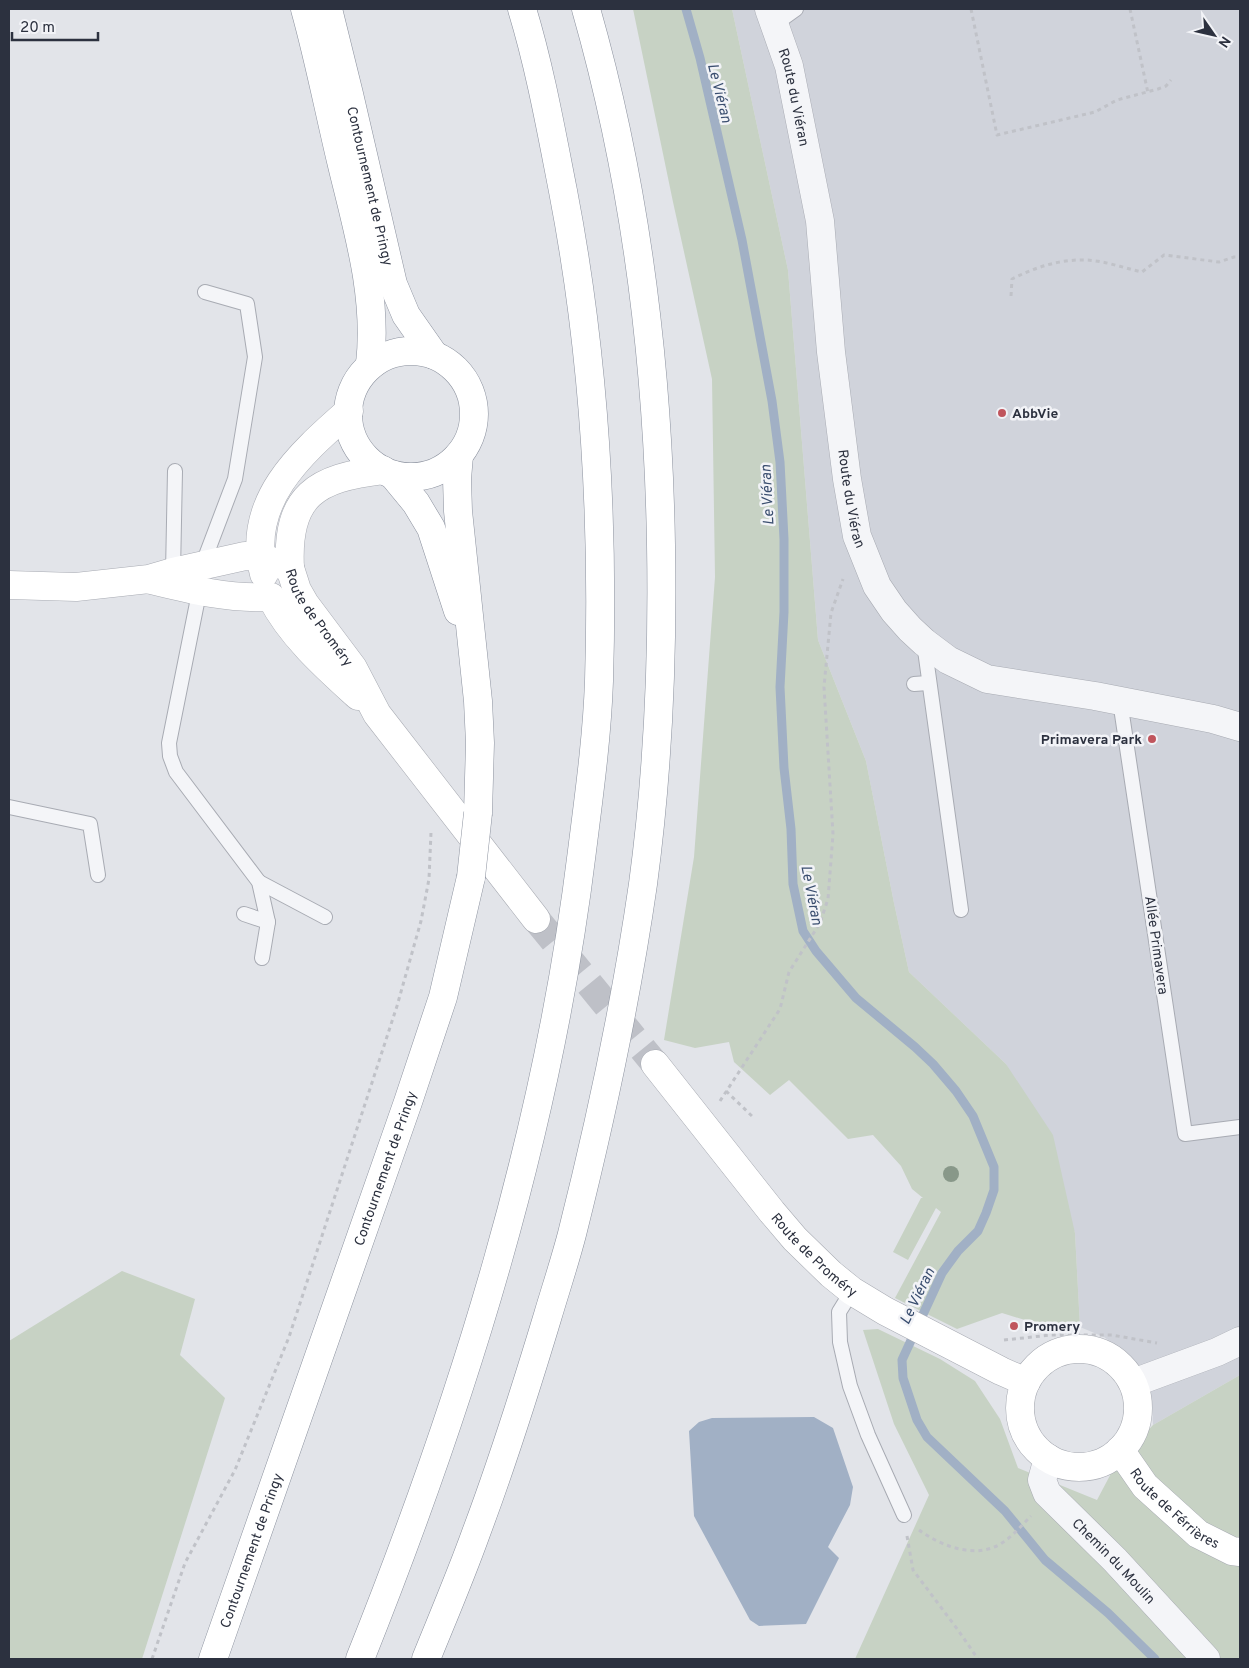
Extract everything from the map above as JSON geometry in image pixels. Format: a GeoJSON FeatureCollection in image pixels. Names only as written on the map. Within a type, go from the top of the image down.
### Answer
{"type":"FeatureCollection","features":[{"type":"Feature","properties":{"kind":"main road","name":"Contournement de Pringy"},"geometry":{"type":"LineString","coordinates":[[305,9],[367,274],[372,322],[370,364]]}},
{"type":"Feature","properties":{"kind":"main road","name":"Contournement de Pringy"},"geometry":{"type":"LineString","coordinates":[[328,9],[393,284],[406,315],[434,355]]}},
{"type":"Feature","properties":{"kind":"main road"},"geometry":{"type":"LineString","coordinates":[[360,1659],[384,1599],[466,1369],[517,1192],[554,1027],[574,917],[588,800],[598,685],[600,575],[596,456],[589,362],[574,246],[551,127],[522,9]]}},
{"type":"Feature","properties":{"kind":"main road"},"geometry":{"type":"LineString","coordinates":[[426,1659],[476,1533],[531,1371],[571,1237],[603,1105],[626,987],[643,883],[648,832],[658,722],[662,612],[660,465],[643,281],[625,172],[600,58],[586,9]]}},
{"type":"Feature","properties":{"kind":"main road","name":"Contournement de Pringy"},"geometry":{"type":"LineString","coordinates":[[388,472],[413,477],[432,475],[442,470],[459,455],[467,442],[474,422],[472,398],[468,388],[452,367],[434,355],[420,351],[398,352],[387,355],[370,364],[356,383],[352,393],[349,411],[351,430],[354,439],[366,456],[388,472],[416,503],[431,528],[474,663]]}},
{"type":"Feature","properties":{"kind":"main road"},"geometry":{"type":"LineString","coordinates":[[271,597],[263,573],[260,542],[264,519],[272,495],[299,458],[349,411]]}},
{"type":"Feature","properties":{"kind":"main road","name":"Contournement de Pringy"},"geometry":{"type":"LineString","coordinates":[[213,1659],[408,1102],[443,996],[471,877],[478,812],[480,743],[474,663],[458,511],[457,479],[459,455]]}},
{"type":"Feature","properties":{"kind":"main road"},"geometry":{"type":"LineString","coordinates":[[290,568],[289,549],[293,522],[301,505],[315,490],[330,481],[351,474],[388,472]]}},
{"type":"Feature","properties":{"kind":"main road","name":"Route de Proméry"},"geometry":{"type":"LineString","coordinates":[[9,585],[76,587],[161,576],[201,578],[245,556],[260,557],[290,568],[297,590],[305,604],[353,668],[377,714]]}},
{"type":"Feature","properties":{"kind":"main road","name":"Route de Proméry"},"geometry":{"type":"LineString","coordinates":[[201,578],[221,596],[271,597],[280,615],[308,648],[377,714],[536,919]]}},
{"type":"Feature","properties":{"kind":"main road","name":"Route de Proméry"},"geometry":{"type":"LineString","coordinates":[[655,1064],[794,1239],[818,1263],[852,1292],[1000,1371],[1026,1382]]}},
{"type":"Feature","properties":{"kind":"main road"},"geometry":{"type":"LineString","coordinates":[[1090,1349],[1108,1356],[1123,1368],[1133,1383],[1138,1401],[1137,1419],[1131,1436],[1120,1450],[1108,1459],[1093,1465],[1077,1467],[1062,1464],[1048,1458],[1032,1443],[1023,1424],[1022,1396],[1026,1382],[1037,1367],[1052,1355],[1071,1350],[1090,1349]]}},
{"type":"Feature","properties":{"kind":"main road","name":"Route de Férrières"},"geometry":{"type":"LineString","coordinates":[[1120,1450],[1145,1486],[1198,1534],[1232,1551],[1240,1552]]}},
{"type":"Feature","properties":{"kind":"street","name":"Route du Viéran"},"geometry":{"type":"LineString","coordinates":[[780,14],[820,221],[831,352],[847,480],[857,536],[877,586],[894,611],[924,642],[948,660],[987,679],[1213,719],[1240,727]]}},
{"type":"Feature","properties":{"kind":"street"},"geometry":{"type":"LineString","coordinates":[[1133,1383],[1217,1352],[1240,1341]]}},
{"type":"Feature","properties":{"kind":"street","name":"Chemin du Moulin"},"geometry":{"type":"LineString","coordinates":[[1048,1458],[1042,1480],[1046,1493],[1121,1566],[1206,1659]]}},
{"type":"Feature","properties":{"kind":"lane"},"geometry":{"type":"LineString","coordinates":[[205,292],[247,304],[255,358],[235,479],[201,578],[169,743],[170,756],[176,772],[259,882],[268,922],[262,958]]}},
{"type":"Feature","properties":{"kind":"lane"},"geometry":{"type":"LineString","coordinates":[[161,576],[175,471]]}},
{"type":"Feature","properties":{"kind":"lane"},"geometry":{"type":"LineString","coordinates":[[924,642],[928,683],[961,910]]}},
{"type":"Feature","properties":{"kind":"lane"},"geometry":{"type":"LineString","coordinates":[[914,684],[928,683]]}},
{"type":"Feature","properties":{"kind":"lane","name":"Allée Primavera"},"geometry":{"type":"LineString","coordinates":[[1120,702],[1185,1134],[1240,1127]]}},
{"type":"Feature","properties":{"kind":"lane"},"geometry":{"type":"LineString","coordinates":[[9,807],[90,824],[98,875]]}},
{"type":"Feature","properties":{"kind":"lane"},"geometry":{"type":"LineString","coordinates":[[259,882],[324,917]]}},
{"type":"Feature","properties":{"kind":"lane"},"geometry":{"type":"LineString","coordinates":[[244,914],[268,922]]}},
{"type":"Feature","properties":{"kind":"lane"},"geometry":{"type":"LineString","coordinates":[[852,1292],[839,1312],[840,1342],[848,1378],[868,1434],[904,1515]]}},
{"type":"Feature","properties":{"kind":"path"},"geometry":{"type":"LineString","coordinates":[[971,9],[997,134],[1095,112],[1117,100],[1148,93],[1166,86],[1171,80]]}},
{"type":"Feature","properties":{"kind":"path"},"geometry":{"type":"LineString","coordinates":[[1130,9],[1148,93]]}},
{"type":"Feature","properties":{"kind":"path"},"geometry":{"type":"LineString","coordinates":[[1011,296],[1012,279],[1029,270],[1058,261],[1089,260],[1142,272],[1164,255],[1219,262],[1240,257]]}},
{"type":"Feature","properties":{"kind":"path"},"geometry":{"type":"LineString","coordinates":[[716,1106],[780,1009],[789,972],[817,928],[828,899],[833,834],[824,687],[831,614],[857,536]]}},
{"type":"Feature","properties":{"kind":"path"},"geometry":{"type":"LineString","coordinates":[[152,1659],[185,1563],[235,1470],[289,1337],[397,1006],[421,921],[428,878]]}},
{"type":"Feature","properties":{"kind":"path"},"geometry":{"type":"LineString","coordinates":[[726,1091],[754,1118]]}},
{"type":"Feature","properties":{"kind":"path"},"geometry":{"type":"LineString","coordinates":[[996,1336],[1004,1340],[1051,1335],[1112,1335],[1165,1344]]}},
{"type":"Feature","properties":{"kind":"path"},"geometry":{"type":"LineString","coordinates":[[904,1515],[920,1531],[949,1547],[964,1550],[983,1550],[1001,1544],[1030,1517]]}},
{"type":"Feature","properties":{"kind":"path"},"geometry":{"type":"LineString","coordinates":[[904,1515],[913,1570],[978,1659]]}},
{"type":"Feature","properties":{"kind":"shaded area"},"geometry":{"type":"Polygon","coordinates":[[[732,9],[1240,9],[1240,1375],[1153,1425],[1152,1401],[1142,1378],[1126,1353],[1104,1337],[1080,1327],[1075,1233],[1006,1064],[909,972],[866,761],[818,640],[788,270],[732,9]]]}},
{"type":"Feature","properties":{"kind":"green space"},"geometry":{"type":"Polygon","coordinates":[[[633,9],[732,9],[788,270],[818,640],[866,761],[909,972],[1006,1064],[1053,1135],[1075,1233],[1080,1327],[1051,1328],[1002,1313],[957,1329],[895,1298],[941,1212],[936,1208],[908,1260],[893,1252],[921,1198],[923,1198],[912,1189],[901,1166],[873,1135],[848,1139],[789,1080],[770,1095],[734,1062],[729,1042],[695,1048],[664,1040],[694,857],[715,577],[712,379],[633,9]]]}},
{"type":"Feature","properties":{"kind":"green space"},"geometry":{"type":"Polygon","coordinates":[[[122,1271],[195,1299],[180,1355],[225,1398],[142,1659],[9,1659],[9,1341],[122,1271]]]}},
{"type":"Feature","properties":{"kind":"green space"},"geometry":{"type":"Polygon","coordinates":[[[878,1329],[940,1359],[975,1381],[1000,1419],[1018,1468],[1097,1500],[1116,1464],[1153,1425],[1240,1375],[1240,1659],[855,1659],[929,1495],[894,1424],[863,1330],[878,1329]]]}},
{"type":"Feature","properties":{"kind":"water"},"geometry":{"type":"Polygon","coordinates":[[[814,1417],[833,1428],[853,1487],[850,1505],[828,1547],[839,1558],[806,1624],[759,1626],[750,1620],[694,1516],[689,1431],[699,1422],[712,1418],[814,1417]]]}},
{"type":"Feature","properties":{"kind":"waterway","name":"Le Viéran"},"geometry":{"type":"LineString","coordinates":[[686,9],[700,58],[742,240],[772,401],[780,462],[784,539],[784,612],[780,687],[784,768],[791,829],[793,884],[803,931],[816,951],[856,998],[915,1047],[933,1064],[956,1091],[973,1116],[994,1167],[994,1190],[986,1213],[978,1231],[958,1251],[942,1273],[902,1360],[903,1378],[917,1420],[927,1437],[1005,1511],[1045,1560],[1108,1613],[1155,1659]]}},
{"type":"Feature","properties":{"kind":"tunnel"},"geometry":{"type":"LineString","coordinates":[[536,919],[655,1064]]}},
{"type":"Feature","properties":{"kind":"place","name":"AbbVie"},"geometry":{"type":"Point","coordinates":[1002,413]}},
{"type":"Feature","properties":{"kind":"place","name":"Primavera Park"},"geometry":{"type":"Point","coordinates":[1152,739]}},
{"type":"Feature","properties":{"kind":"place","name":"Promery"},"geometry":{"type":"Point","coordinates":[1014,1326]}}]}
